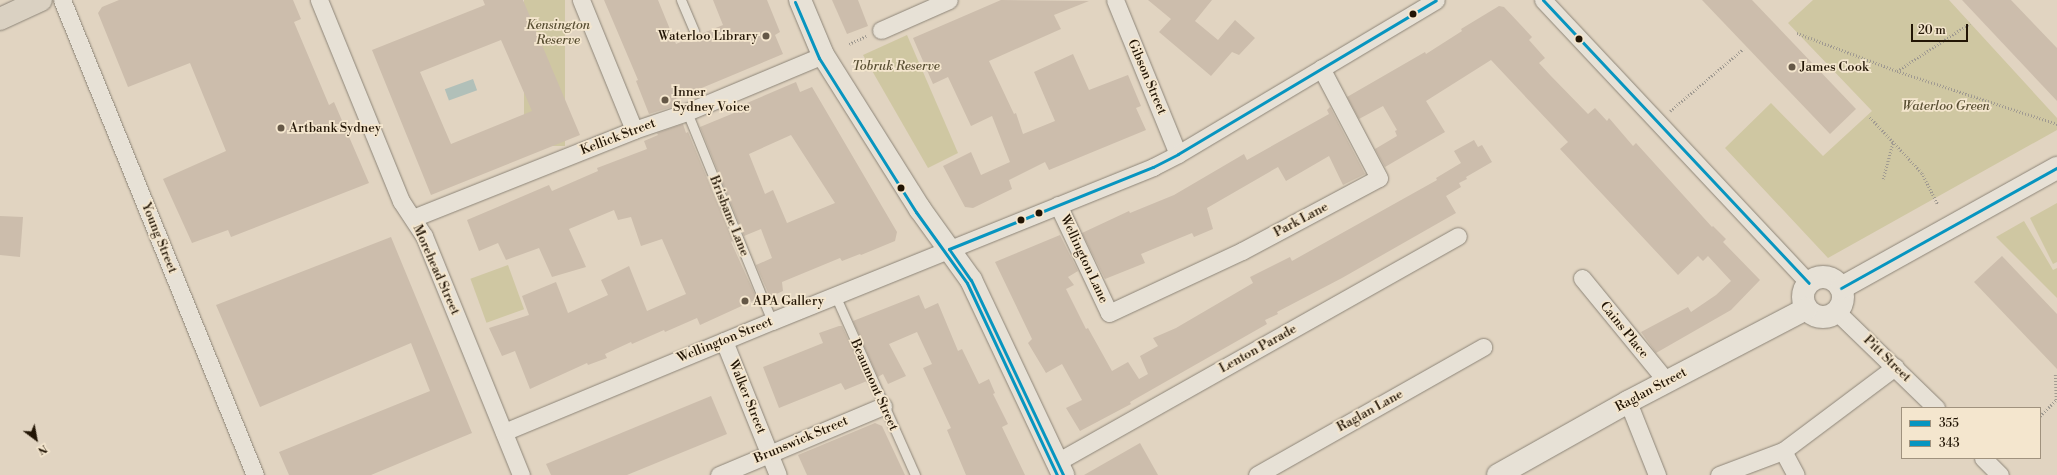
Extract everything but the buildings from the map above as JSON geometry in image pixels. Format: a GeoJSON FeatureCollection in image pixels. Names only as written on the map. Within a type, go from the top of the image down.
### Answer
{"type":"FeatureCollection","features":[{"type":"Feature","properties":{"kind":"main road"},"geometry":{"type":"LineString","coordinates":[[0,19],[41,0]]}},
{"type":"Feature","properties":{"kind":"street","name":"Young Street"},"geometry":{"type":"LineString","coordinates":[[62,0],[256,475]]}},
{"type":"Feature","properties":{"kind":"street","name":"Morehead Street"},"geometry":{"type":"LineString","coordinates":[[319,0],[401,201],[424,236],[521,475]]}},
{"type":"Feature","properties":{"kind":"street"},"geometry":{"type":"LineString","coordinates":[[581,0],[634,130]]}},
{"type":"Feature","properties":{"kind":"street"},"geometry":{"type":"LineString","coordinates":[[800,0],[823,55],[920,209],[971,280],[1060,468]]}},
{"type":"Feature","properties":{"kind":"street"},"geometry":{"type":"LineString","coordinates":[[881,30],[949,0]]}},
{"type":"Feature","properties":{"kind":"street","name":"Gibson Street"},"geometry":{"type":"LineString","coordinates":[[1115,0],[1178,154]]}},
{"type":"Feature","properties":{"kind":"street","name":"Wellington Street"},"geometry":{"type":"LineString","coordinates":[[504,432],[835,295],[1153,167],[1178,154],[1436,0]]}},
{"type":"Feature","properties":{"kind":"street"},"geometry":{"type":"LineString","coordinates":[[1543,0],[1809,283]]}},
{"type":"Feature","properties":{"kind":"street","name":"Kellick Street"},"geometry":{"type":"LineString","coordinates":[[413,218],[634,130],[686,112],[823,55]]}},
{"type":"Feature","properties":{"kind":"street","name":"Park Lane"},"geometry":{"type":"LineString","coordinates":[[1109,313],[1242,251],[1379,178],[1321,68]]}},
{"type":"Feature","properties":{"kind":"street"},"geometry":{"type":"LineString","coordinates":[[1841,288],[2057,168]]}},
{"type":"Feature","properties":{"kind":"street","name":"Wellington Lane"},"geometry":{"type":"LineString","coordinates":[[1058,205],[1109,313]]}},
{"type":"Feature","properties":{"kind":"street","name":"Lenton Parade"},"geometry":{"type":"LineString","coordinates":[[1060,468],[1458,236]]}},
{"type":"Feature","properties":{"kind":"street"},"geometry":{"type":"LineString","coordinates":[[1826,277],[1837,283],[1841,288],[1843,300],[1837,312],[1831,316],[1818,317],[1806,309],[1803,293],[1809,283],[1814,279],[1826,277]]}},
{"type":"Feature","properties":{"kind":"street","name":"Cains Place"},"geometry":{"type":"LineString","coordinates":[[1582,278],[1667,382]]}},
{"type":"Feature","properties":{"kind":"street","name":"Raglan Street"},"geometry":{"type":"LineString","coordinates":[[1498,475],[1628,402],[1806,309]]}},
{"type":"Feature","properties":{"kind":"street","name":"Pitt Street"},"geometry":{"type":"LineString","coordinates":[[1837,312],[1935,407]]}},
{"type":"Feature","properties":{"kind":"street","name":"Walker Street"},"geometry":{"type":"LineString","coordinates":[[724,341],[778,475]]}},
{"type":"Feature","properties":{"kind":"street","name":"Raglan Lane"},"geometry":{"type":"LineString","coordinates":[[1257,475],[1484,347]]}},
{"type":"Feature","properties":{"kind":"street"},"geometry":{"type":"LineString","coordinates":[[1719,475],[1783,452],[1895,367]]}},
{"type":"Feature","properties":{"kind":"street"},"geometry":{"type":"LineString","coordinates":[[1628,402],[1657,475]]}},
{"type":"Feature","properties":{"kind":"street","name":"Brunswick Street"},"geometry":{"type":"LineString","coordinates":[[719,475],[883,406]]}},
{"type":"Feature","properties":{"kind":"street"},"geometry":{"type":"LineString","coordinates":[[1783,452],[1796,475]]}},
{"type":"Feature","properties":{"kind":"street"},"geometry":{"type":"LineString","coordinates":[[1984,459],[2000,475]]}},
{"type":"Feature","properties":{"kind":"lane"},"geometry":{"type":"LineString","coordinates":[[681,0],[694,31]]}},
{"type":"Feature","properties":{"kind":"lane","name":"Brisbane Lane"},"geometry":{"type":"LineString","coordinates":[[686,112],[772,321]]}},
{"type":"Feature","properties":{"kind":"lane","name":"Beaumont Street"},"geometry":{"type":"LineString","coordinates":[[835,295],[883,406],[915,475]]}},
{"type":"Feature","properties":{"kind":"path"},"geometry":{"type":"LineString","coordinates":[[1897,71],[1970,23]]}},
{"type":"Feature","properties":{"kind":"path"},"geometry":{"type":"LineString","coordinates":[[1797,33],[1897,71],[2057,124]]}},
{"type":"Feature","properties":{"kind":"path"},"geometry":{"type":"LineString","coordinates":[[1658,121],[1743,49]]}},
{"type":"Feature","properties":{"kind":"path"},"geometry":{"type":"LineString","coordinates":[[1870,116],[1922,173],[1938,204]]}},
{"type":"Feature","properties":{"kind":"path"},"geometry":{"type":"LineString","coordinates":[[1883,179],[1893,141]]}},
{"type":"Feature","properties":{"kind":"path"},"geometry":{"type":"LineString","coordinates":[[2041,415],[2056,400],[2055,373]]}},
{"type":"Feature","properties":{"kind":"green space","name":"Kensington Reserve"},"geometry":{"type":"Polygon","coordinates":[[[524,0],[565,0],[565,146],[524,146],[524,0]]]}},
{"type":"Feature","properties":{"kind":"green space","name":"Waterloo Green"},"geometry":{"type":"Polygon","coordinates":[[[1813,0],[1949,0],[2057,118],[2057,130],[1828,258],[1725,148],[1771,103],[1823,156],[1872,111],[1788,23],[1813,0]]]}},
{"type":"Feature","properties":{"kind":"green space","name":"Tobruk Reserve"},"geometry":{"type":"Polygon","coordinates":[[[907,35],[958,153],[928,168],[863,55],[907,35]]]}},
{"type":"Feature","properties":{"kind":"green space"},"geometry":{"type":"Polygon","coordinates":[[[2057,203],[2057,262],[2053,264],[2030,218],[2057,203]]]}},
{"type":"Feature","properties":{"kind":"green space"},"geometry":{"type":"Polygon","coordinates":[[[2024,221],[2053,270],[2057,268],[2057,298],[1996,237],[2024,221]]]}},
{"type":"Feature","properties":{"kind":"green space"},"geometry":{"type":"Polygon","coordinates":[[[508,265],[524,309],[486,323],[470,279],[508,265]]]}},
{"type":"Feature","properties":{"kind":"shaded area"},"geometry":{"type":"Polygon","coordinates":[[[473,79],[477,90],[449,101],[445,89],[473,79]]]}},
{"type":"Feature","properties":{"kind":"transit line","name":"355"},"geometry":{"type":"LineString","coordinates":[[949,249],[1153,167],[1178,154],[1436,0]]}},
{"type":"Feature","properties":{"kind":"transit line","name":"355"},"geometry":{"type":"LineString","coordinates":[[1543,0],[1809,283]]}},
{"type":"Feature","properties":{"kind":"transit line","name":"343"},"geometry":{"type":"LineString","coordinates":[[795,2],[819,58],[916,212],[967,283],[1057,475]]}},
{"type":"Feature","properties":{"kind":"transit line","name":"355"},"geometry":{"type":"LineString","coordinates":[[1841,288],[2057,168]]}},
{"type":"Feature","properties":{"kind":"transit line","name":"355"},"geometry":{"type":"LineString","coordinates":[[949,249],[971,280],[1063,475]]}},
{"type":"Feature","properties":{"kind":"place","name":"Waterloo Library"},"geometry":{"type":"Point","coordinates":[766,36]}},
{"type":"Feature","properties":{"kind":"place","name":"James Cook"},"geometry":{"type":"Point","coordinates":[1792,67]}},
{"type":"Feature","properties":{"kind":"place","name":"Inner Sydney Voice"},"geometry":{"type":"Point","coordinates":[665,100]}},
{"type":"Feature","properties":{"kind":"place","name":"Artbank Sydney"},"geometry":{"type":"Point","coordinates":[281,128]}},
{"type":"Feature","properties":{"kind":"place","name":"APA Gallery"},"geometry":{"type":"Point","coordinates":[745,301]}}]}
